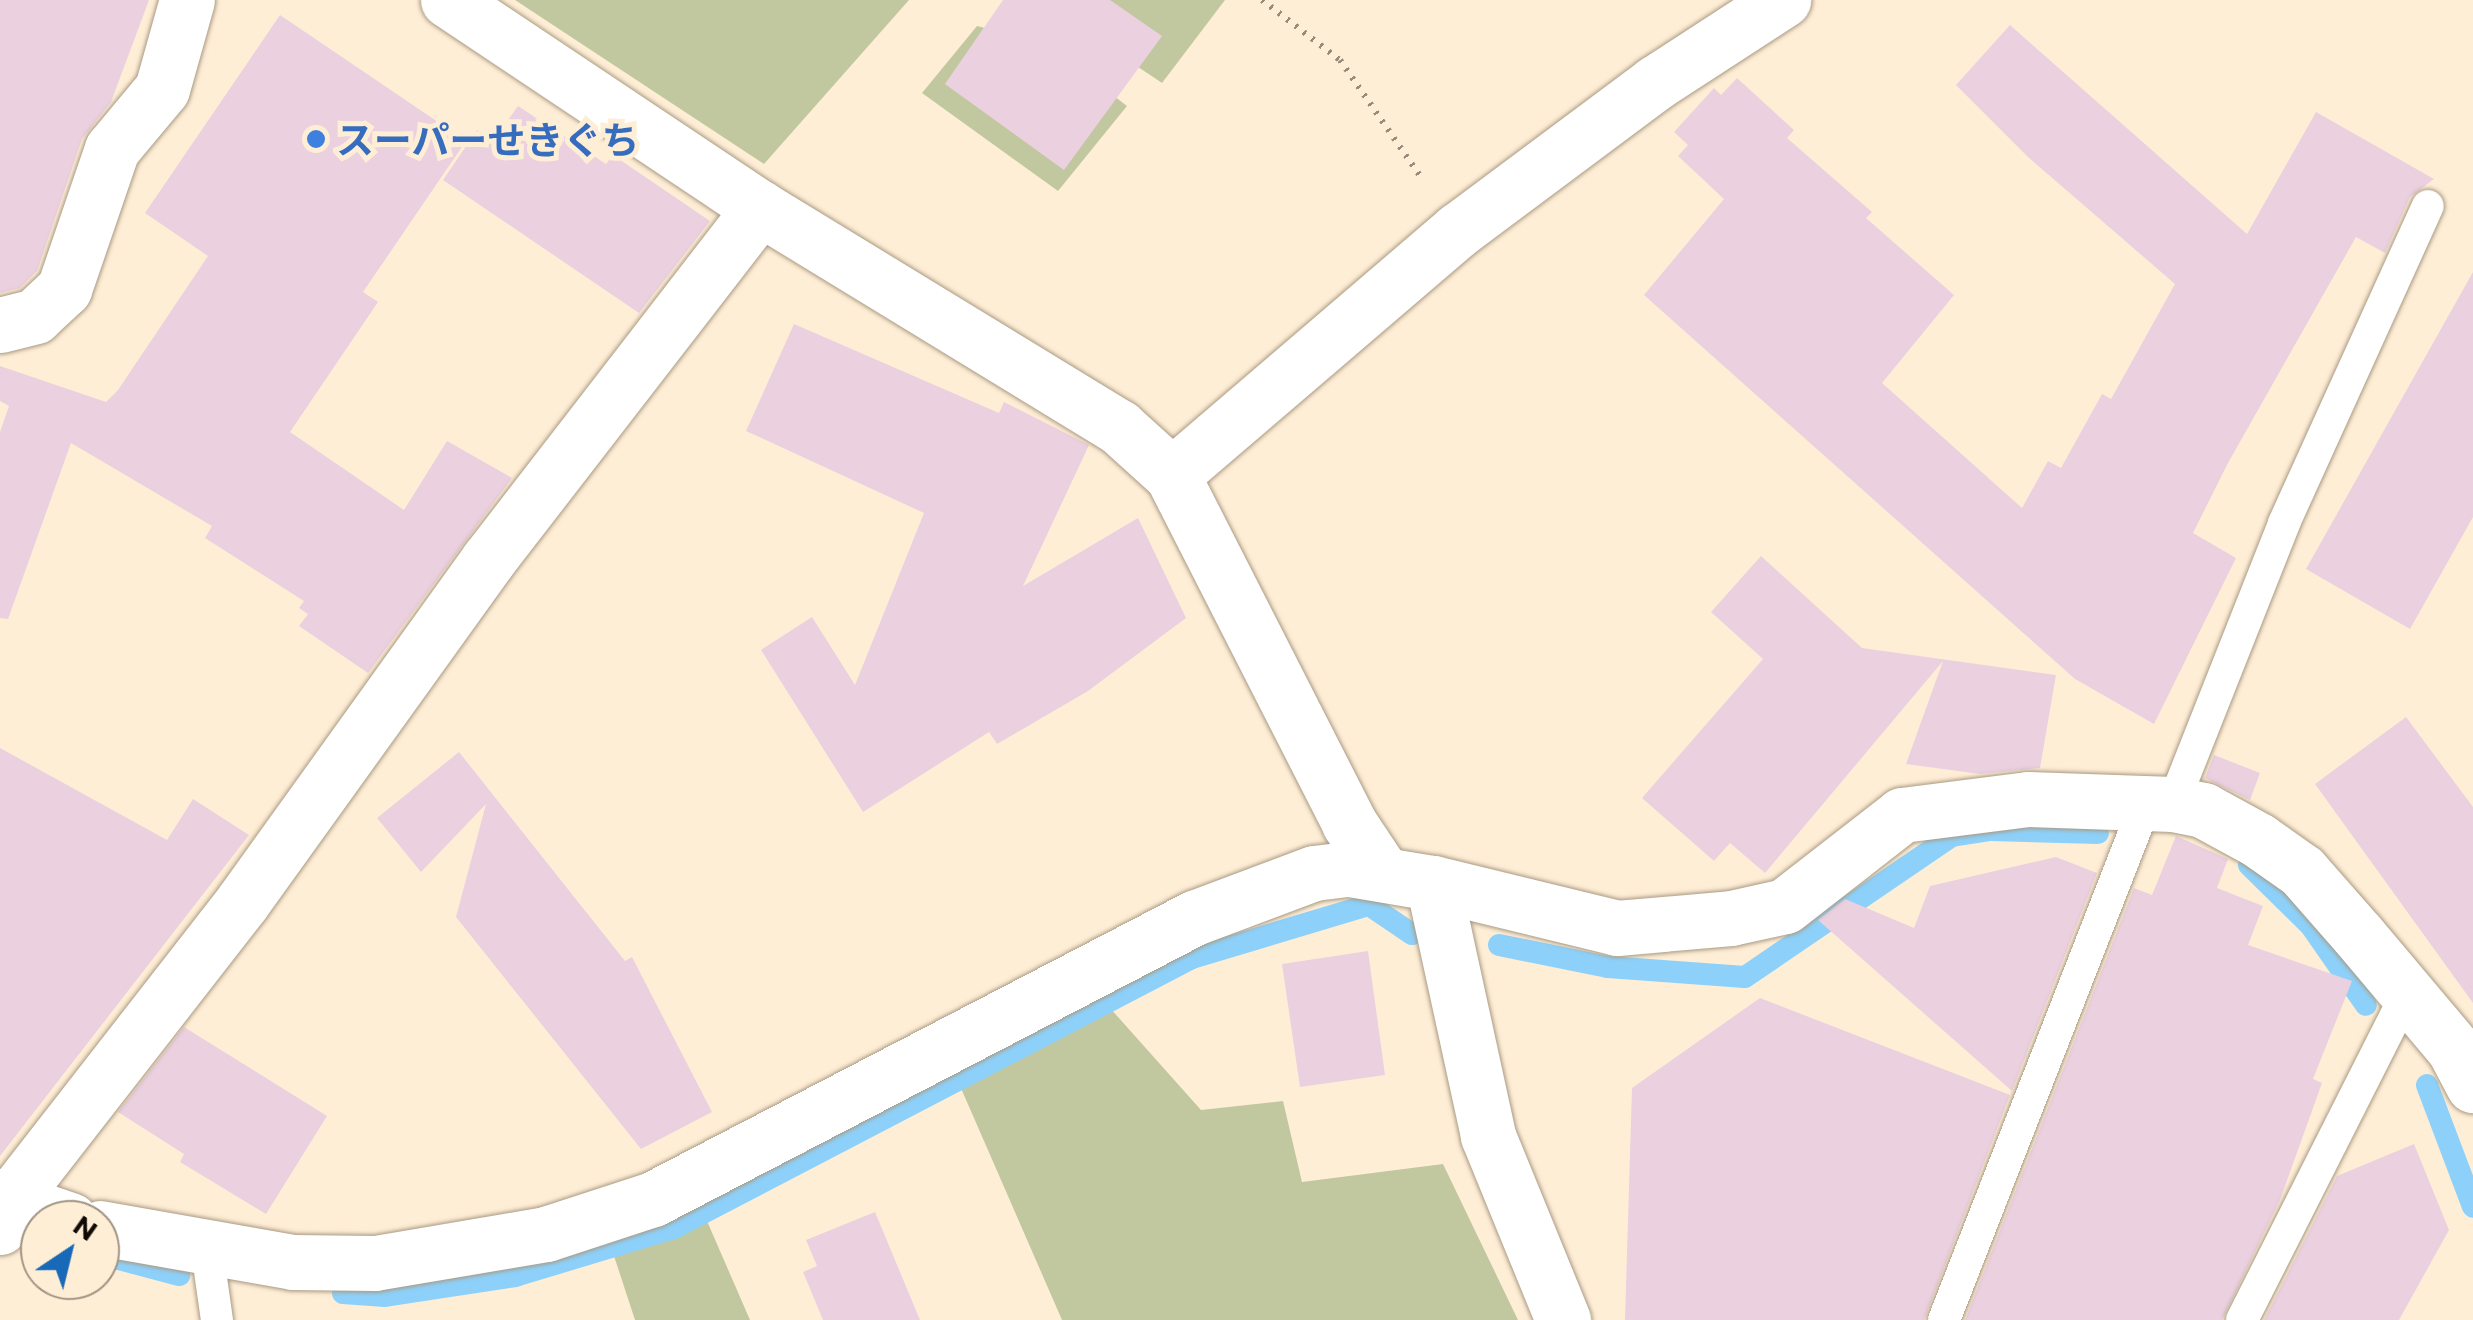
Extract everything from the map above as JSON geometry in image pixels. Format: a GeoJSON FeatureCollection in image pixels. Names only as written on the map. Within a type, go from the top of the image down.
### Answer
{"type":"FeatureCollection","features":[{"type":"Feature","properties":{"kind":"street"},"geometry":{"type":"LineString","coordinates":[[1,328],[35,316],[64,290],[112,149],[162,89],[187,0]]}},
{"type":"Feature","properties":{"kind":"street"},"geometry":{"type":"LineString","coordinates":[[448,0],[760,208],[1119,427],[1172,475],[1349,823],[1408,879],[1488,1136],[1563,1320]]}},
{"type":"Feature","properties":{"kind":"street"},"geometry":{"type":"LineString","coordinates":[[1172,475],[1458,230],[1655,82],[1783,0]]}},
{"type":"Feature","properties":{"kind":"street"},"geometry":{"type":"LineString","coordinates":[[3,1209],[243,901],[488,560],[760,208]]}},
{"type":"Feature","properties":{"kind":"street"},"geometry":{"type":"LineString","coordinates":[[120,1232],[293,1262],[375,1262],[546,1234],[653,1199],[774,1140],[1194,918],[1314,873],[1408,879],[1617,928],[1731,918],[1785,906],[1902,815],[2028,799],[2160,802],[2203,810],[2302,871],[2454,1050],[2473,1085]]}},
{"type":"Feature","properties":{"kind":"lane"},"geometry":{"type":"LineString","coordinates":[[1944,1320],[2160,802],[2428,206]]}},
{"type":"Feature","properties":{"kind":"lane"},"geometry":{"type":"LineString","coordinates":[[2242,1320],[2407,993]]}},
{"type":"Feature","properties":{"kind":"lane"},"geometry":{"type":"LineString","coordinates":[[206,1250],[217,1320]]}},
{"type":"Feature","properties":{"kind":"path"},"geometry":{"type":"LineString","coordinates":[[1262,0],[1340,60],[1458,230]]}},
{"type":"Feature","properties":{"kind":"green space"},"geometry":{"type":"Polygon","coordinates":[[[515,0],[909,0],[764,164],[515,0]]]}},
{"type":"Feature","properties":{"kind":"green space"},"geometry":{"type":"Polygon","coordinates":[[[1038,0],[1225,0],[1162,83],[1038,0]]]}},
{"type":"Feature","properties":{"kind":"green space"},"geometry":{"type":"Polygon","coordinates":[[[977,26],[1046,44],[1127,106],[1058,191],[922,93],[977,26]]]}},
{"type":"Feature","properties":{"kind":"green space"},"geometry":{"type":"Polygon","coordinates":[[[1110,1008],[1201,1110],[1283,1101],[1302,1182],[1443,1164],[1518,1320],[1062,1320],[960,1086],[1110,1008]]]}},
{"type":"Feature","properties":{"kind":"green space"},"geometry":{"type":"Polygon","coordinates":[[[707,1221],[750,1320],[635,1320],[614,1256],[707,1221]]]}},
{"type":"Feature","properties":{"kind":"building"},"geometry":{"type":"Polygon","coordinates":[[[0,0],[149,0],[111,102],[82,139],[37,271],[20,288],[0,293],[0,0]]]}},
{"type":"Feature","properties":{"kind":"building"},"geometry":{"type":"Polygon","coordinates":[[[1003,0],[1110,0],[1162,36],[1064,170],[945,84],[1003,0]]]}},
{"type":"Feature","properties":{"kind":"building"},"geometry":{"type":"Polygon","coordinates":[[[280,15],[466,141],[363,292],[378,302],[290,432],[404,510],[447,441],[512,478],[368,673],[299,626],[308,614],[299,608],[304,601],[205,538],[212,526],[71,443],[8,619],[0,618],[0,432],[9,406],[0,401],[0,366],[106,402],[118,390],[208,256],[145,213],[280,15]]]}},
{"type":"Feature","properties":{"kind":"building"},"geometry":{"type":"Polygon","coordinates":[[[2010,25],[2247,234],[2316,112],[2434,179],[2410,197],[2385,253],[2356,237],[2228,463],[2193,533],[2236,558],[2154,724],[2075,679],[1644,295],[1724,199],[1678,156],[1688,145],[1674,132],[1714,88],[1721,95],[1737,78],[1794,130],[1787,138],[1872,212],[1866,218],[1954,295],[1882,383],[2022,508],[2048,461],[2061,468],[2102,394],[2111,399],[2175,284],[2028,157],[1956,85],[2010,25]]]}},
{"type":"Feature","properties":{"kind":"building"},"geometry":{"type":"Polygon","coordinates":[[[518,106],[606,164],[613,155],[710,221],[639,313],[443,180],[477,130],[493,141],[518,106]]]}},
{"type":"Feature","properties":{"kind":"building"},"geometry":{"type":"Polygon","coordinates":[[[2473,272],[2473,517],[2410,629],[2306,569],[2473,272]]]}},
{"type":"Feature","properties":{"kind":"building"},"geometry":{"type":"Polygon","coordinates":[[[794,324],[999,413],[1004,402],[1089,445],[1023,586],[1138,518],[1186,618],[1088,691],[997,744],[989,732],[863,812],[761,650],[812,617],[855,685],[924,513],[746,431],[794,324]]]}},
{"type":"Feature","properties":{"kind":"building"},"geometry":{"type":"Polygon","coordinates":[[[1761,556],[1862,648],[2056,675],[2040,768],[1980,774],[1906,764],[1943,661],[1765,873],[1730,843],[1714,861],[1642,798],[1763,659],[1711,612],[1761,556]]]}},
{"type":"Feature","properties":{"kind":"building"},"geometry":{"type":"Polygon","coordinates":[[[2406,717],[2473,807],[2473,1003],[2315,784],[2406,717]]]}},
{"type":"Feature","properties":{"kind":"building"},"geometry":{"type":"Polygon","coordinates":[[[0,748],[167,840],[193,799],[249,835],[0,1156],[0,748]]]}},
{"type":"Feature","properties":{"kind":"building"},"geometry":{"type":"Polygon","coordinates":[[[459,752],[625,961],[632,957],[712,1112],[641,1149],[456,917],[486,804],[421,872],[377,818],[459,752]]]}},
{"type":"Feature","properties":{"kind":"building"},"geometry":{"type":"Polygon","coordinates":[[[2214,755],[2260,773],[2250,800],[2205,778],[2214,755]]]}},
{"type":"Feature","properties":{"kind":"building"},"geometry":{"type":"Polygon","coordinates":[[[2176,836],[2228,859],[2217,888],[2263,906],[2248,945],[2352,981],[2313,1079],[2322,1083],[2280,1200],[2222,1320],[1965,1320],[2134,888],[2152,895],[2176,836]]]}},
{"type":"Feature","properties":{"kind":"building"},"geometry":{"type":"Polygon","coordinates":[[[2056,857],[2097,873],[2012,1091],[1818,920],[1845,899],[1914,928],[1930,886],[2056,857]]]}},
{"type":"Feature","properties":{"kind":"building"},"geometry":{"type":"Polygon","coordinates":[[[1368,951],[1385,1075],[1300,1087],[1282,964],[1368,951]]]}},
{"type":"Feature","properties":{"kind":"building"},"geometry":{"type":"Polygon","coordinates":[[[1760,998],[2010,1095],[1924,1320],[1625,1320],[1632,1088],[1760,998]]]}},
{"type":"Feature","properties":{"kind":"building"},"geometry":{"type":"Polygon","coordinates":[[[184,1027],[327,1116],[266,1214],[180,1162],[184,1154],[118,1112],[184,1027]]]}},
{"type":"Feature","properties":{"kind":"building"},"geometry":{"type":"Polygon","coordinates":[[[2414,1144],[2449,1230],[2399,1320],[2264,1320],[2337,1176],[2414,1144]]]}},
{"type":"Feature","properties":{"kind":"building"},"geometry":{"type":"Polygon","coordinates":[[[875,1212],[920,1320],[823,1320],[803,1272],[817,1266],[806,1240],[875,1212]]]}},
{"type":"Feature","properties":{"kind":"waterway"},"geometry":{"type":"LineString","coordinates":[[1499,945],[1608,967],[1745,977],[1952,836],[1991,830],[2098,833]]}},
{"type":"Feature","properties":{"kind":"waterway"},"geometry":{"type":"LineString","coordinates":[[2249,865],[2311,926],[2366,1005]]}},
{"type":"Feature","properties":{"kind":"waterway"},"geometry":{"type":"LineString","coordinates":[[343,1293],[385,1296],[515,1276],[674,1228],[1192,958],[1369,905],[1412,934]]}},
{"type":"Feature","properties":{"kind":"waterway"},"geometry":{"type":"LineString","coordinates":[[2427,1085],[2473,1207]]}},
{"type":"Feature","properties":{"kind":"waterway"},"geometry":{"type":"LineString","coordinates":[[120,1259],[179,1275]]}},
{"type":"Feature","properties":{"kind":"place","name":"スーパーせきぐち"},"geometry":{"type":"Point","coordinates":[316,139]}}]}
